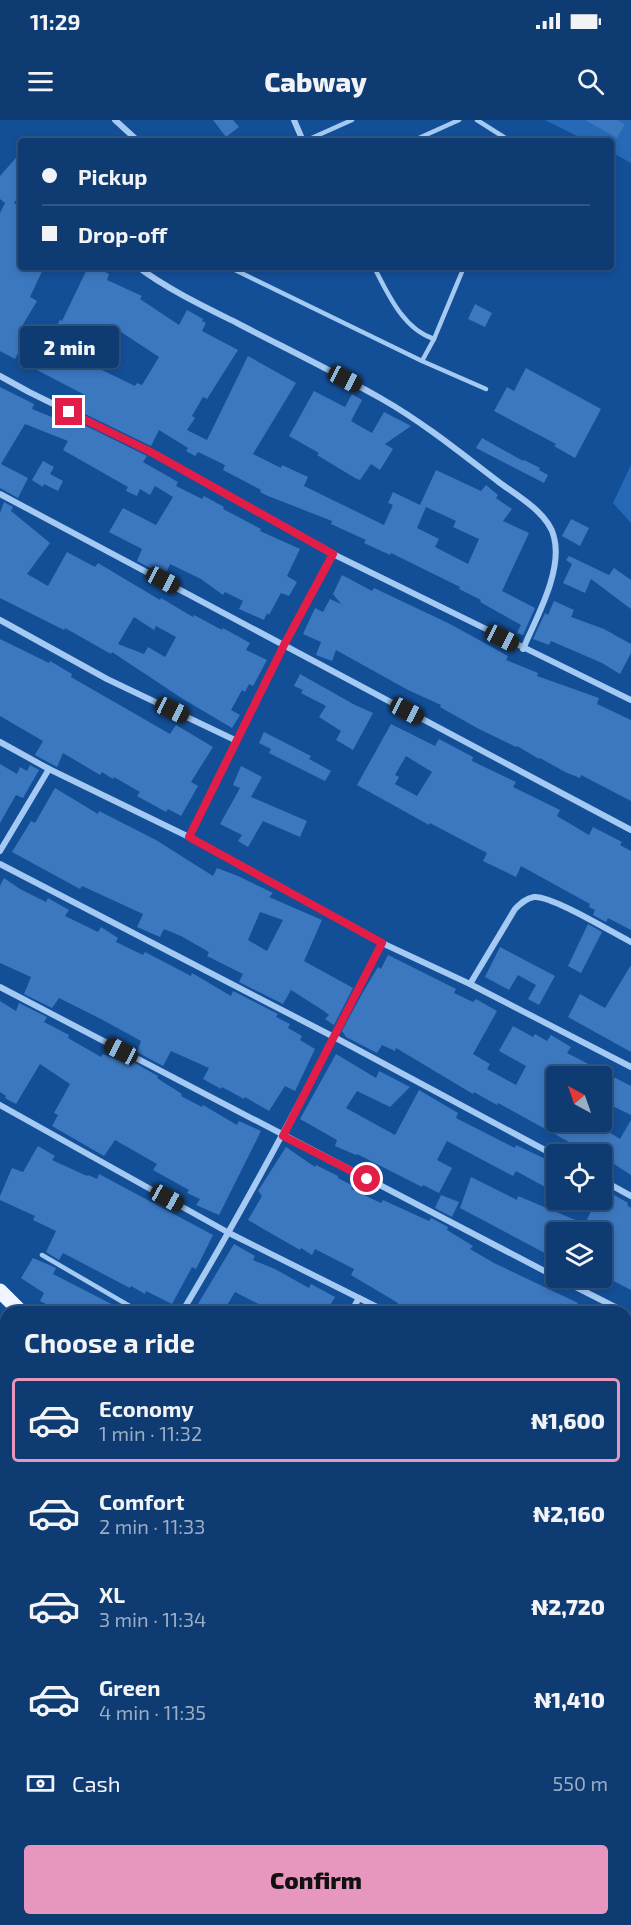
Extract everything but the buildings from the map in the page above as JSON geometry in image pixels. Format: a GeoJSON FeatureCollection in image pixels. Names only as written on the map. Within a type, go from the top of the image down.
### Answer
{"type":"FeatureCollection","features":[{"type":"Feature","properties":{"kind":"main road"},"geometry":{"type":"LineString","coordinates":[[0,1291],[15,1306]]}},
{"type":"Feature","properties":{"kind":"street"},"geometry":{"type":"LineString","coordinates":[[115,120],[135,138]]}},
{"type":"Feature","properties":{"kind":"street"},"geometry":{"type":"LineString","coordinates":[[294,120],[303,138]]}},
{"type":"Feature","properties":{"kind":"street"},"geometry":{"type":"LineString","coordinates":[[143,270],[176,292],[383,399],[449,443],[543,518],[554,534],[555,559],[550,583],[523,649]]}},
{"type":"Feature","properties":{"kind":"street"},"geometry":{"type":"LineString","coordinates":[[0,376],[149,451],[333,554],[631,700]]}},
{"type":"Feature","properties":{"kind":"street"},"geometry":{"type":"LineString","coordinates":[[0,494],[631,830]]}},
{"type":"Feature","properties":{"kind":"street"},"geometry":{"type":"LineString","coordinates":[[189,837],[284,645],[333,554]]}},
{"type":"Feature","properties":{"kind":"street"},"geometry":{"type":"LineString","coordinates":[[0,620],[107,679],[237,741]]}},
{"type":"Feature","properties":{"kind":"street"},"geometry":{"type":"LineString","coordinates":[[0,742],[49,769],[189,837],[382,943],[471,984],[631,1067]]}},
{"type":"Feature","properties":{"kind":"street"},"geometry":{"type":"LineString","coordinates":[[0,851],[49,769]]}},
{"type":"Feature","properties":{"kind":"street"},"geometry":{"type":"LineString","coordinates":[[0,864],[334,1037],[546,1151]]}},
{"type":"Feature","properties":{"kind":"street"},"geometry":{"type":"LineString","coordinates":[[471,984],[515,909],[523,901],[536,896],[562,906],[631,942]]}},
{"type":"Feature","properties":{"kind":"street"},"geometry":{"type":"LineString","coordinates":[[186,1306],[283,1136],[382,943]]}},
{"type":"Feature","properties":{"kind":"street"},"geometry":{"type":"LineString","coordinates":[[0,987],[546,1272]]}},
{"type":"Feature","properties":{"kind":"street"},"geometry":{"type":"LineString","coordinates":[[0,1105],[229,1233],[375,1306]]}},
{"type":"Feature","properties":{"kind":"street"},"geometry":{"type":"LineString","coordinates":[[612,1186],[631,1196]]}},
{"type":"Feature","properties":{"kind":"street"},"geometry":{"type":"LineString","coordinates":[[576,1288],[611,1306]]}},
{"type":"Feature","properties":{"kind":"street"},"geometry":{"type":"LineString","coordinates":[[354,1306],[359,1298]]}},
{"type":"Feature","properties":{"kind":"lane"},"geometry":{"type":"LineString","coordinates":[[311,138],[352,120]]}},
{"type":"Feature","properties":{"kind":"lane"},"geometry":{"type":"LineString","coordinates":[[419,138],[459,120]]}},
{"type":"Feature","properties":{"kind":"lane"},"geometry":{"type":"LineString","coordinates":[[477,120],[505,138]]}},
{"type":"Feature","properties":{"kind":"lane"},"geometry":{"type":"LineString","coordinates":[[235,270],[422,361],[486,389]]}},
{"type":"Feature","properties":{"kind":"lane"},"geometry":{"type":"LineString","coordinates":[[376,270],[395,307],[416,329],[434,339]]}},
{"type":"Feature","properties":{"kind":"lane"},"geometry":{"type":"LineString","coordinates":[[422,361],[434,339],[463,270]]}},
{"type":"Feature","properties":{"kind":"lane"},"geometry":{"type":"LineString","coordinates":[[42,1255],[130,1306]]}},
{"type":"Feature","properties":{"kind":"shaded area"},"geometry":{"type":"Polygon","coordinates":[[[545,120],[631,120],[631,163],[614,154],[614,138],[581,138],[545,120]]]}},
{"type":"Feature","properties":{"kind":"shaded area"},"geometry":{"type":"Polygon","coordinates":[[[631,465],[631,523],[613,503],[631,465]]]}},
{"type":"Feature","properties":{"kind":"route"},"geometry":{"type":"LineString","coordinates":[[69,412],[149,451],[333,554],[284,645],[189,837],[382,943],[283,1136],[367,1179]]}}]}
